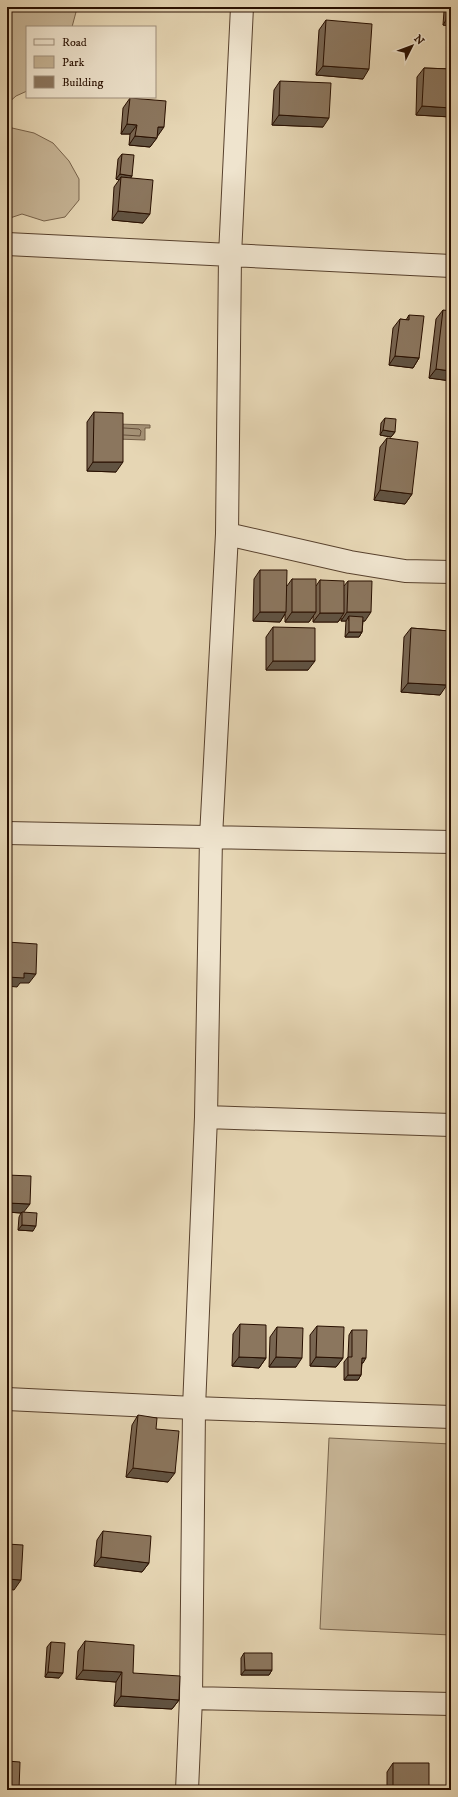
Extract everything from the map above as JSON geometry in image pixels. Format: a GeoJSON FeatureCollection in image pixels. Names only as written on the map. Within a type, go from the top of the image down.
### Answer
{"type":"FeatureCollection","features":[{"type":"Feature","properties":{"kind":"street"},"geometry":{"type":"LineString","coordinates":[[187,1790],[191,1698],[194,1408],[206,1117],[211,837],[227,534],[230,255],[242,7]]}},
{"type":"Feature","properties":{"kind":"street"},"geometry":{"type":"LineString","coordinates":[[7,244],[451,266]]}},
{"type":"Feature","properties":{"kind":"street"},"geometry":{"type":"LineString","coordinates":[[227,534],[350,562],[405,571],[451,572]]}},
{"type":"Feature","properties":{"kind":"street"},"geometry":{"type":"LineString","coordinates":[[7,833],[451,842]]}},
{"type":"Feature","properties":{"kind":"street"},"geometry":{"type":"LineString","coordinates":[[206,1117],[451,1125]]}},
{"type":"Feature","properties":{"kind":"street"},"geometry":{"type":"LineString","coordinates":[[7,1399],[194,1408],[451,1417]]}},
{"type":"Feature","properties":{"kind":"street"},"geometry":{"type":"LineString","coordinates":[[191,1698],[451,1704]]}},
{"type":"Feature","properties":{"kind":"green space"},"geometry":{"type":"Polygon","coordinates":[[[7,7],[72,7],[76,12],[72,26],[26,26],[26,91],[16,96],[7,104],[7,7]]]}},
{"type":"Feature","properties":{"kind":"green space"},"geometry":{"type":"Polygon","coordinates":[[[7,122],[12,128],[34,133],[53,143],[69,161],[79,179],[79,200],[65,217],[44,221],[22,214],[7,219],[7,122]]]}},
{"type":"Feature","properties":{"kind":"green space"},"geometry":{"type":"Polygon","coordinates":[[[329,1438],[451,1444],[451,1635],[320,1629],[329,1438]]]}},
{"type":"Feature","properties":{"kind":"water"},"geometry":{"type":"Polygon","coordinates":[[[117,424],[150,425],[150,428],[145,428],[145,440],[117,439],[117,424]]]}},
{"type":"Feature","properties":{"kind":"building"},"geometry":{"type":"Polygon","coordinates":[[[447,7],[451,7],[451,20],[446,20],[447,7]]]}},
{"type":"Feature","properties":{"kind":"building"},"geometry":{"type":"Polygon","coordinates":[[[326,20],[372,24],[369,69],[323,66],[326,20]]]}},
{"type":"Feature","properties":{"kind":"building"},"geometry":{"type":"Polygon","coordinates":[[[424,68],[451,69],[451,108],[422,106],[424,68]]]}},
{"type":"Feature","properties":{"kind":"building"},"geometry":{"type":"Polygon","coordinates":[[[280,81],[331,83],[329,118],[279,115],[280,81]]]}},
{"type":"Feature","properties":{"kind":"building"},"geometry":{"type":"Polygon","coordinates":[[[130,98],[166,101],[164,127],[158,127],[157,138],[135,136],[137,125],[127,124],[130,98]]]}},
{"type":"Feature","properties":{"kind":"building"},"geometry":{"type":"Polygon","coordinates":[[[122,154],[134,155],[132,176],[120,174],[122,154]]]}},
{"type":"Feature","properties":{"kind":"building"},"geometry":{"type":"Polygon","coordinates":[[[121,177],[153,180],[150,214],[118,211],[121,177]]]}},
{"type":"Feature","properties":{"kind":"building"},"geometry":{"type":"Polygon","coordinates":[[[443,310],[451,311],[451,371],[436,369],[443,310]]]}},
{"type":"Feature","properties":{"kind":"building"},"geometry":{"type":"Polygon","coordinates":[[[409,315],[424,316],[419,358],[395,356],[400,319],[409,320],[409,315]]]}},
{"type":"Feature","properties":{"kind":"building"},"geometry":{"type":"Polygon","coordinates":[[[94,412],[123,413],[123,462],[93,462],[94,412]]]}},
{"type":"Feature","properties":{"kind":"building"},"geometry":{"type":"Polygon","coordinates":[[[385,418],[396,419],[395,432],[383,430],[385,418]]]}},
{"type":"Feature","properties":{"kind":"building"},"geometry":{"type":"Polygon","coordinates":[[[387,438],[418,442],[412,494],[380,490],[387,438]]]}},
{"type":"Feature","properties":{"kind":"building"},"geometry":{"type":"Polygon","coordinates":[[[260,570],[287,570],[286,612],[260,612],[260,570]]]}},
{"type":"Feature","properties":{"kind":"building"},"geometry":{"type":"Polygon","coordinates":[[[292,579],[316,579],[316,612],[292,612],[292,579]]]}},
{"type":"Feature","properties":{"kind":"building"},"geometry":{"type":"Polygon","coordinates":[[[320,580],[344,581],[344,613],[320,613],[320,580]]]}},
{"type":"Feature","properties":{"kind":"building"},"geometry":{"type":"Polygon","coordinates":[[[348,581],[372,581],[371,612],[347,612],[348,581]]]}},
{"type":"Feature","properties":{"kind":"building"},"geometry":{"type":"Polygon","coordinates":[[[349,616],[363,617],[362,632],[349,632],[349,616]]]}},
{"type":"Feature","properties":{"kind":"building"},"geometry":{"type":"Polygon","coordinates":[[[273,627],[315,628],[315,661],[273,661],[273,627]]]}},
{"type":"Feature","properties":{"kind":"building"},"geometry":{"type":"Polygon","coordinates":[[[411,628],[450,631],[447,685],[408,683],[411,628]]]}},
{"type":"Feature","properties":{"kind":"building"},"geometry":{"type":"Polygon","coordinates":[[[7,942],[37,944],[36,974],[24,973],[24,978],[7,977],[7,942]]]}},
{"type":"Feature","properties":{"kind":"building"},"geometry":{"type":"Polygon","coordinates":[[[7,1175],[31,1176],[30,1204],[7,1203],[7,1175]]]}},
{"type":"Feature","properties":{"kind":"building"},"geometry":{"type":"Polygon","coordinates":[[[22,1212],[37,1213],[36,1226],[22,1225],[22,1212]]]}},
{"type":"Feature","properties":{"kind":"building"},"geometry":{"type":"Polygon","coordinates":[[[240,1324],[266,1325],[266,1358],[239,1357],[240,1324]]]}},
{"type":"Feature","properties":{"kind":"building"},"geometry":{"type":"Polygon","coordinates":[[[317,1326],[344,1327],[343,1358],[316,1357],[317,1326]]]}},
{"type":"Feature","properties":{"kind":"building"},"geometry":{"type":"Polygon","coordinates":[[[277,1327],[303,1328],[302,1358],[276,1357],[277,1327]]]}},
{"type":"Feature","properties":{"kind":"building"},"geometry":{"type":"Polygon","coordinates":[[[352,1330],[367,1330],[366,1358],[362,1358],[361,1375],[348,1375],[348,1357],[352,1357],[352,1330]]]}},
{"type":"Feature","properties":{"kind":"building"},"geometry":{"type":"Polygon","coordinates":[[[138,1415],[157,1418],[156,1429],[179,1431],[175,1473],[133,1468],[138,1415]]]}},
{"type":"Feature","properties":{"kind":"building"},"geometry":{"type":"Polygon","coordinates":[[[103,1531],[151,1536],[149,1563],[101,1557],[103,1531]]]}},
{"type":"Feature","properties":{"kind":"building"},"geometry":{"type":"Polygon","coordinates":[[[7,1544],[23,1545],[21,1580],[7,1579],[7,1544]]]}},
{"type":"Feature","properties":{"kind":"building"},"geometry":{"type":"Polygon","coordinates":[[[85,1641],[134,1645],[133,1673],[180,1676],[179,1700],[121,1696],[122,1672],[83,1670],[85,1641]]]}},
{"type":"Feature","properties":{"kind":"building"},"geometry":{"type":"Polygon","coordinates":[[[51,1642],[65,1643],[63,1673],[48,1672],[51,1642]]]}},
{"type":"Feature","properties":{"kind":"building"},"geometry":{"type":"Polygon","coordinates":[[[244,1653],[272,1653],[272,1670],[245,1670],[244,1653]]]}},
{"type":"Feature","properties":{"kind":"building"},"geometry":{"type":"Polygon","coordinates":[[[7,1761],[20,1762],[19,1790],[7,1790],[7,1761]]]}},
{"type":"Feature","properties":{"kind":"building"},"geometry":{"type":"Polygon","coordinates":[[[393,1763],[429,1763],[429,1790],[393,1790],[393,1763]]]}},
{"type":"Feature","properties":{"kind":"building"},"geometry":{"type":"Polygon","coordinates":[[[339,1787],[358,1787],[358,1790],[339,1790],[339,1787]]]}}]}
